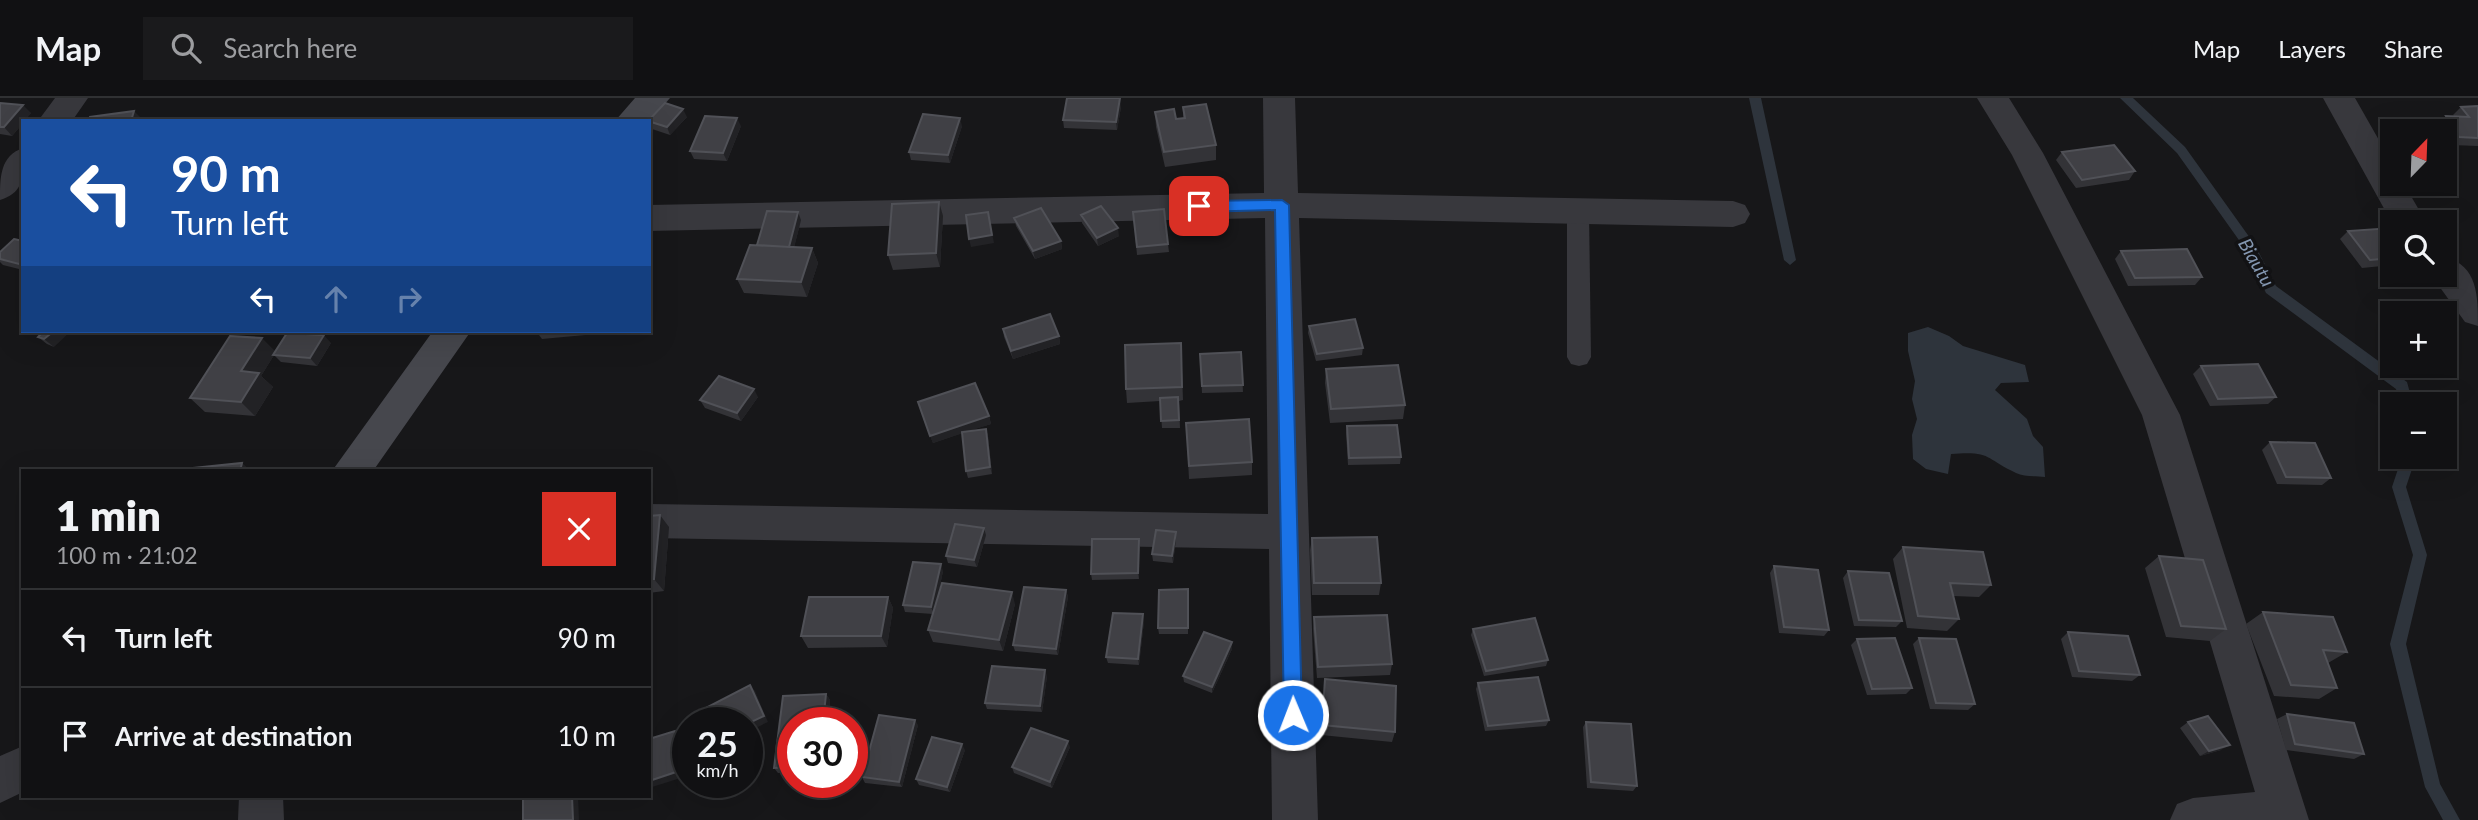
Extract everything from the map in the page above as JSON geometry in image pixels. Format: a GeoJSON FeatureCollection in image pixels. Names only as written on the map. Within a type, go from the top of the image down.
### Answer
{"type":"FeatureCollection","features":[{"type":"Feature","properties":{"kind":"street"},"geometry":{"type":"LineString","coordinates":[[56,119],[72,98]]}},
{"type":"Feature","properties":{"kind":"street"},"geometry":{"type":"LineString","coordinates":[[633,119],[654,98]]}},
{"type":"Feature","properties":{"kind":"street"},"geometry":{"type":"LineString","coordinates":[[1279,98],[1295,820]]}},
{"type":"Feature","properties":{"kind":"street"},"geometry":{"type":"LineString","coordinates":[[1993,98],[2027,153],[2161,415],[2285,816],[2193,820]]}},
{"type":"Feature","properties":{"kind":"street"},"geometry":{"type":"LineString","coordinates":[[2340,98],[2343,109],[2402,210]]}},
{"type":"Feature","properties":{"kind":"street"},"geometry":{"type":"LineString","coordinates":[[0,188],[21,162]]}},
{"type":"Feature","properties":{"kind":"street"},"geometry":{"type":"LineString","coordinates":[[651,218],[1282,205],[1733,214]]}},
{"type":"Feature","properties":{"kind":"street"},"geometry":{"type":"LineString","coordinates":[[352,469],[452,333]]}},
{"type":"Feature","properties":{"kind":"street"},"geometry":{"type":"LineString","coordinates":[[651,522],[1289,532]]}},
{"type":"Feature","properties":{"kind":"street"},"geometry":{"type":"LineString","coordinates":[[0,781],[21,768]]}},
{"type":"Feature","properties":{"kind":"street"},"geometry":{"type":"LineString","coordinates":[[261,798],[261,820]]}},
{"type":"Feature","properties":{"kind":"lane"},"geometry":{"type":"LineString","coordinates":[[1578,211],[1579,357]]}},
{"type":"Feature","properties":{"kind":"shaded area"},"geometry":{"type":"Polygon","coordinates":[[[1928,327],[1949,336],[1963,346],[2025,365],[2029,382],[2001,383],[1995,390],[2027,419],[2033,436],[2043,447],[2045,477],[2019,474],[1987,457],[1974,454],[1951,454],[1948,474],[1926,469],[1913,459],[1912,435],[1917,419],[1912,399],[1915,381],[1908,351],[1908,333],[1928,327]]]}},
{"type":"Feature","properties":{"kind":"building"},"geometry":{"type":"Polygon","coordinates":[[[1067,98],[1120,98],[1116,122],[1063,120],[1067,98]]]}},
{"type":"Feature","properties":{"kind":"building"},"geometry":{"type":"Polygon","coordinates":[[[0,103],[23,105],[4,127],[0,127],[0,103]]]}},
{"type":"Feature","properties":{"kind":"building"},"geometry":{"type":"Polygon","coordinates":[[[665,103],[683,109],[667,127],[651,122],[650,119],[665,103]]]}},
{"type":"Feature","properties":{"kind":"building"},"geometry":{"type":"Polygon","coordinates":[[[1206,104],[1216,145],[1164,152],[1155,112],[1174,109],[1176,119],[1185,118],[1183,107],[1206,104]]]}},
{"type":"Feature","properties":{"kind":"building"},"geometry":{"type":"Polygon","coordinates":[[[2478,106],[2478,138],[2459,137],[2457,119],[2448,119],[2446,116],[2469,117],[2461,107],[2478,106]]]}},
{"type":"Feature","properties":{"kind":"building"},"geometry":{"type":"Polygon","coordinates":[[[134,111],[132,119],[90,117],[134,111]]]}},
{"type":"Feature","properties":{"kind":"building"},"geometry":{"type":"Polygon","coordinates":[[[923,114],[960,118],[948,155],[909,152],[923,114]]]}},
{"type":"Feature","properties":{"kind":"building"},"geometry":{"type":"Polygon","coordinates":[[[705,116],[737,118],[723,153],[690,151],[705,116]]]}},
{"type":"Feature","properties":{"kind":"building"},"geometry":{"type":"Polygon","coordinates":[[[2114,145],[2135,171],[2082,180],[2062,152],[2114,145]]]}},
{"type":"Feature","properties":{"kind":"building"},"geometry":{"type":"Polygon","coordinates":[[[939,202],[936,253],[888,255],[892,204],[939,202]]]}},
{"type":"Feature","properties":{"kind":"building"},"geometry":{"type":"Polygon","coordinates":[[[1101,206],[1118,228],[1097,238],[1081,215],[1101,206]]]}},
{"type":"Feature","properties":{"kind":"building"},"geometry":{"type":"Polygon","coordinates":[[[1041,208],[1061,241],[1033,251],[1014,218],[1041,208]]]}},
{"type":"Feature","properties":{"kind":"building"},"geometry":{"type":"Polygon","coordinates":[[[1164,209],[1168,244],[1137,247],[1133,212],[1164,209]]]}},
{"type":"Feature","properties":{"kind":"building"},"geometry":{"type":"Polygon","coordinates":[[[767,211],[798,212],[789,247],[757,245],[767,211]]]}},
{"type":"Feature","properties":{"kind":"building"},"geometry":{"type":"Polygon","coordinates":[[[988,212],[992,235],[969,239],[966,215],[988,212]]]}},
{"type":"Feature","properties":{"kind":"building"},"geometry":{"type":"Polygon","coordinates":[[[2380,229],[2380,259],[2370,260],[2348,231],[2380,229]]]}},
{"type":"Feature","properties":{"kind":"building"},"geometry":{"type":"Polygon","coordinates":[[[14,239],[21,241],[19,264],[0,259],[0,252],[14,239]]]}},
{"type":"Feature","properties":{"kind":"building"},"geometry":{"type":"Polygon","coordinates":[[[750,245],[812,248],[801,282],[737,279],[750,245]]]}},
{"type":"Feature","properties":{"kind":"building"},"geometry":{"type":"Polygon","coordinates":[[[2187,249],[2202,277],[2135,278],[2121,251],[2187,249]]]}},
{"type":"Feature","properties":{"kind":"building"},"geometry":{"type":"Polygon","coordinates":[[[1050,314],[1059,336],[1011,351],[1003,329],[1050,314]]]}},
{"type":"Feature","properties":{"kind":"building"},"geometry":{"type":"Polygon","coordinates":[[[1355,319],[1363,348],[1317,354],[1309,326],[1355,319]]]}},
{"type":"Feature","properties":{"kind":"building"},"geometry":{"type":"Polygon","coordinates":[[[42,333],[52,333],[44,339],[38,337],[42,333]]]}},
{"type":"Feature","properties":{"kind":"building"},"geometry":{"type":"Polygon","coordinates":[[[287,333],[324,335],[310,358],[273,355],[287,333]]]}},
{"type":"Feature","properties":{"kind":"building"},"geometry":{"type":"Polygon","coordinates":[[[230,336],[262,338],[241,371],[259,373],[241,402],[190,398],[230,336]]]}},
{"type":"Feature","properties":{"kind":"building"},"geometry":{"type":"Polygon","coordinates":[[[1181,343],[1182,387],[1126,389],[1125,345],[1181,343]]]}},
{"type":"Feature","properties":{"kind":"building"},"geometry":{"type":"Polygon","coordinates":[[[1241,352],[1243,385],[1202,386],[1200,354],[1241,352]]]}},
{"type":"Feature","properties":{"kind":"building"},"geometry":{"type":"Polygon","coordinates":[[[2258,364],[2276,397],[2218,399],[2201,366],[2258,364]]]}},
{"type":"Feature","properties":{"kind":"building"},"geometry":{"type":"Polygon","coordinates":[[[1398,365],[1405,405],[1331,409],[1326,369],[1398,365]]]}},
{"type":"Feature","properties":{"kind":"building"},"geometry":{"type":"Polygon","coordinates":[[[719,376],[754,389],[737,413],[700,400],[719,376]]]}},
{"type":"Feature","properties":{"kind":"building"},"geometry":{"type":"Polygon","coordinates":[[[975,383],[989,416],[930,436],[918,402],[975,383]]]}},
{"type":"Feature","properties":{"kind":"building"},"geometry":{"type":"Polygon","coordinates":[[[1178,397],[1179,420],[1161,421],[1160,398],[1178,397]]]}},
{"type":"Feature","properties":{"kind":"building"},"geometry":{"type":"Polygon","coordinates":[[[1249,419],[1252,462],[1189,466],[1186,423],[1249,419]]]}},
{"type":"Feature","properties":{"kind":"building"},"geometry":{"type":"Polygon","coordinates":[[[1397,425],[1401,457],[1349,458],[1347,426],[1397,425]]]}},
{"type":"Feature","properties":{"kind":"building"},"geometry":{"type":"Polygon","coordinates":[[[986,429],[990,467],[966,471],[962,432],[986,429]]]}},
{"type":"Feature","properties":{"kind":"building"},"geometry":{"type":"Polygon","coordinates":[[[2270,442],[2315,443],[2331,478],[2286,477],[2270,442]]]}},
{"type":"Feature","properties":{"kind":"building"},"geometry":{"type":"Polygon","coordinates":[[[242,463],[240,469],[184,469],[242,463]]]}},
{"type":"Feature","properties":{"kind":"building"},"geometry":{"type":"Polygon","coordinates":[[[660,515],[654,579],[651,579],[651,516],[660,515]]]}},
{"type":"Feature","properties":{"kind":"building"},"geometry":{"type":"Polygon","coordinates":[[[955,524],[984,528],[974,560],[946,556],[955,524]]]}},
{"type":"Feature","properties":{"kind":"building"},"geometry":{"type":"Polygon","coordinates":[[[1156,530],[1176,532],[1172,556],[1152,554],[1156,530]]]}},
{"type":"Feature","properties":{"kind":"building"},"geometry":{"type":"Polygon","coordinates":[[[1377,537],[1381,583],[1314,583],[1312,538],[1377,537]]]}},
{"type":"Feature","properties":{"kind":"building"},"geometry":{"type":"Polygon","coordinates":[[[1092,539],[1139,539],[1138,573],[1091,574],[1092,539]]]}},
{"type":"Feature","properties":{"kind":"building"},"geometry":{"type":"Polygon","coordinates":[[[1903,547],[1983,552],[1991,585],[1950,583],[1959,619],[1918,616],[1903,547]]]}},
{"type":"Feature","properties":{"kind":"building"},"geometry":{"type":"Polygon","coordinates":[[[2159,556],[2203,560],[2226,629],[2181,626],[2159,556]]]}},
{"type":"Feature","properties":{"kind":"building"},"geometry":{"type":"Polygon","coordinates":[[[913,562],[941,564],[931,607],[903,605],[913,562]]]}},
{"type":"Feature","properties":{"kind":"building"},"geometry":{"type":"Polygon","coordinates":[[[1774,566],[1818,570],[1829,630],[1784,627],[1774,566]]]}},
{"type":"Feature","properties":{"kind":"building"},"geometry":{"type":"Polygon","coordinates":[[[1848,571],[1889,573],[1902,621],[1859,620],[1848,571]]]}},
{"type":"Feature","properties":{"kind":"building"},"geometry":{"type":"Polygon","coordinates":[[[942,583],[1012,592],[999,640],[928,630],[942,583]]]}},
{"type":"Feature","properties":{"kind":"building"},"geometry":{"type":"Polygon","coordinates":[[[1024,587],[1066,590],[1056,649],[1013,645],[1024,587]]]}},
{"type":"Feature","properties":{"kind":"building"},"geometry":{"type":"Polygon","coordinates":[[[1188,589],[1188,628],[1158,628],[1159,590],[1188,589]]]}},
{"type":"Feature","properties":{"kind":"building"},"geometry":{"type":"Polygon","coordinates":[[[809,597],[888,597],[881,636],[801,636],[809,597]]]}},
{"type":"Feature","properties":{"kind":"building"},"geometry":{"type":"Polygon","coordinates":[[[2263,612],[2333,617],[2347,652],[2323,650],[2337,688],[2291,685],[2263,612]]]}},
{"type":"Feature","properties":{"kind":"building"},"geometry":{"type":"Polygon","coordinates":[[[1113,613],[1143,614],[1138,659],[1106,657],[1113,613]]]}},
{"type":"Feature","properties":{"kind":"building"},"geometry":{"type":"Polygon","coordinates":[[[1387,615],[1392,664],[1318,667],[1314,617],[1387,615]]]}},
{"type":"Feature","properties":{"kind":"building"},"geometry":{"type":"Polygon","coordinates":[[[1535,618],[1548,660],[1486,671],[1473,629],[1535,618]]]}},
{"type":"Feature","properties":{"kind":"building"},"geometry":{"type":"Polygon","coordinates":[[[1204,632],[1232,642],[1212,687],[1183,676],[1204,632]]]}},
{"type":"Feature","properties":{"kind":"building"},"geometry":{"type":"Polygon","coordinates":[[[2068,632],[2128,636],[2140,675],[2079,671],[2068,632]]]}},
{"type":"Feature","properties":{"kind":"building"},"geometry":{"type":"Polygon","coordinates":[[[1895,638],[1912,688],[1872,689],[1857,639],[1895,638]]]}},
{"type":"Feature","properties":{"kind":"building"},"geometry":{"type":"Polygon","coordinates":[[[1919,638],[1956,639],[1975,704],[1936,703],[1919,638]]]}},
{"type":"Feature","properties":{"kind":"building"},"geometry":{"type":"Polygon","coordinates":[[[992,666],[1045,670],[1040,706],[985,703],[992,666]]]}},
{"type":"Feature","properties":{"kind":"building"},"geometry":{"type":"Polygon","coordinates":[[[1538,677],[1549,720],[1488,726],[1478,683],[1538,677]]]}},
{"type":"Feature","properties":{"kind":"building"},"geometry":{"type":"Polygon","coordinates":[[[1325,679],[1396,686],[1395,732],[1322,725],[1325,679]]]}},
{"type":"Feature","properties":{"kind":"building"},"geometry":{"type":"Polygon","coordinates":[[[750,685],[760,707],[708,707],[750,685]]]}},
{"type":"Feature","properties":{"kind":"building"},"geometry":{"type":"Polygon","coordinates":[[[826,694],[825,707],[782,707],[783,696],[826,694]]]}},
{"type":"Feature","properties":{"kind":"building"},"geometry":{"type":"Polygon","coordinates":[[[2287,714],[2354,723],[2364,754],[2295,744],[2287,714]]]}},
{"type":"Feature","properties":{"kind":"building"},"geometry":{"type":"Polygon","coordinates":[[[879,715],[915,720],[899,782],[868,778],[868,755],[879,715]]]}},
{"type":"Feature","properties":{"kind":"building"},"geometry":{"type":"Polygon","coordinates":[[[2208,716],[2230,745],[2209,751],[2188,722],[2208,716]]]}},
{"type":"Feature","properties":{"kind":"building"},"geometry":{"type":"Polygon","coordinates":[[[1586,722],[1631,724],[1637,786],[1591,782],[1586,722]]]}},
{"type":"Feature","properties":{"kind":"building"},"geometry":{"type":"Polygon","coordinates":[[[1031,728],[1068,741],[1050,782],[1012,767],[1031,728]]]}},
{"type":"Feature","properties":{"kind":"building"},"geometry":{"type":"Polygon","coordinates":[[[672,732],[672,773],[651,780],[651,738],[672,732]]]}},
{"type":"Feature","properties":{"kind":"building"},"geometry":{"type":"Polygon","coordinates":[[[932,737],[962,744],[947,787],[916,779],[932,737]]]}},
{"type":"Feature","properties":{"kind":"building"},"geometry":{"type":"Polygon","coordinates":[[[777,744],[777,768],[774,768],[777,744]]]}},
{"type":"Feature","properties":{"kind":"building"},"geometry":{"type":"Polygon","coordinates":[[[523,798],[572,798],[573,820],[523,820],[523,798]]]}},
{"type":"Feature","properties":{"kind":"waterway"},"geometry":{"type":"LineString","coordinates":[[1755,98],[1790,260]]}},
{"type":"Feature","properties":{"kind":"waterway","name":"Biautu"},"geometry":{"type":"LineString","coordinates":[[2126,98],[2181,150],[2251,248],[2271,289],[2402,386],[2403,392]]}},
{"type":"Feature","properties":{"kind":"waterway","name":"Biautu"},"geometry":{"type":"LineString","coordinates":[[2405,469],[2399,487],[2420,555],[2398,644],[2433,787],[2452,820]]}},
{"type":"Feature","properties":{"kind":"route"},"geometry":{"type":"LineString","coordinates":[[1199,206],[1282,205],[1293,715]]}}]}
